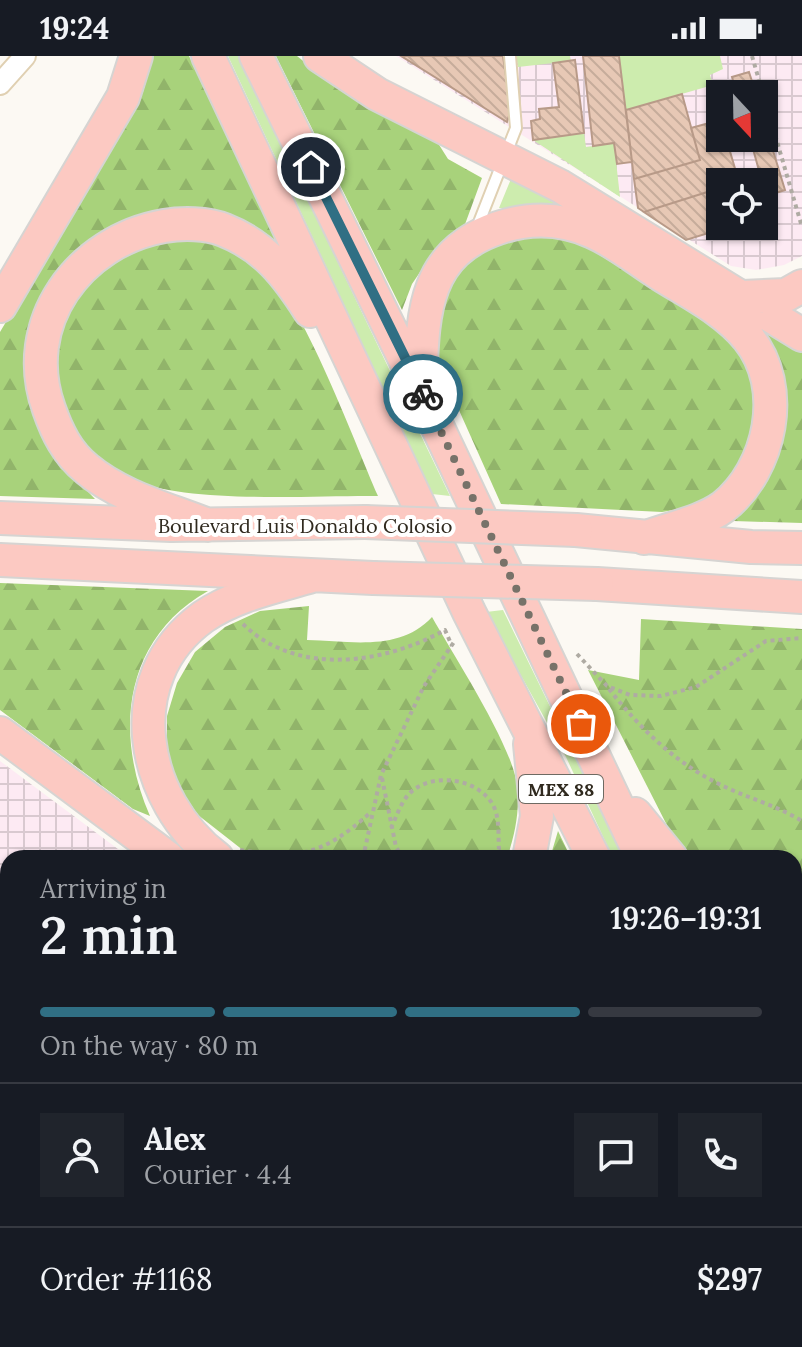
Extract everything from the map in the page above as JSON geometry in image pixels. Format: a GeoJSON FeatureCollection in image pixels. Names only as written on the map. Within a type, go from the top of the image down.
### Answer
{"type":"FeatureCollection","features":[{"type":"Feature","properties":{"kind":"main road"},"geometry":{"type":"LineString","coordinates":[[0,306],[123,97],[136,56]]}},
{"type":"Feature","properties":{"kind":"main road","name":"MEX 88"},"geometry":{"type":"LineString","coordinates":[[208,56],[469,612],[590,850]]}},
{"type":"Feature","properties":{"kind":"main road","name":"MEX 88"},"geometry":{"type":"LineString","coordinates":[[256,56],[420,390],[638,850]]}},
{"type":"Feature","properties":{"kind":"main road"},"geometry":{"type":"LineString","coordinates":[[320,56],[377,94],[560,186],[802,335]]}},
{"type":"Feature","properties":{"kind":"main road"},"geometry":{"type":"LineString","coordinates":[[420,390],[423,316],[436,276],[454,251],[475,236],[521,220],[559,221],[594,232],[726,316],[749,339],[763,366],[772,404],[766,444],[747,482],[721,508],[644,538]]}},
{"type":"Feature","properties":{"kind":"main road"},"geometry":{"type":"LineString","coordinates":[[208,525],[132,495],[98,476],[87,469],[59,438],[44,397],[41,357],[48,315],[64,284],[85,261],[111,243],[146,229],[180,224],[221,228],[259,248],[287,274],[375,408]]}},
{"type":"Feature","properties":{"kind":"main road"},"geometry":{"type":"LineString","coordinates":[[743,297],[786,295],[802,286]]}},
{"type":"Feature","properties":{"kind":"main road","name":"Boulevard Luis Donaldo Colosio"},"geometry":{"type":"LineString","coordinates":[[0,518],[208,525],[365,522],[576,530],[644,538],[802,548]]}},
{"type":"Feature","properties":{"kind":"main road"},"geometry":{"type":"LineString","coordinates":[[0,560],[312,576],[597,584],[802,597]]}},
{"type":"Feature","properties":{"kind":"main road"},"geometry":{"type":"LineString","coordinates":[[216,850],[197,843],[178,820],[157,784],[148,719],[154,688],[165,660],[202,618],[230,601],[312,576]]}},
{"type":"Feature","properties":{"kind":"main road"},"geometry":{"type":"LineString","coordinates":[[527,721],[537,816],[531,850]]}},
{"type":"Feature","properties":{"kind":"main road"},"geometry":{"type":"LineString","coordinates":[[0,733],[157,850]]}},
{"type":"Feature","properties":{"kind":"main road"},"geometry":{"type":"LineString","coordinates":[[606,781],[664,850]]}},
{"type":"Feature","properties":{"kind":"street"},"geometry":{"type":"LineString","coordinates":[[0,84],[25,56]]}},
{"type":"Feature","properties":{"kind":"lane"},"geometry":{"type":"LineString","coordinates":[[475,236],[517,118],[510,56]]}},
{"type":"Feature","properties":{"kind":"path"},"geometry":{"type":"LineString","coordinates":[[752,56],[759,80]]}},
{"type":"Feature","properties":{"kind":"path"},"geometry":{"type":"LineString","coordinates":[[778,144],[802,227]]}},
{"type":"Feature","properties":{"kind":"path"},"geometry":{"type":"LineString","coordinates":[[230,601],[239,620],[256,637],[292,654],[327,659],[367,658],[413,648],[445,630],[452,646]]}},
{"type":"Feature","properties":{"kind":"path"},"geometry":{"type":"LineString","coordinates":[[365,850],[381,775],[424,686],[452,646],[469,612]]}},
{"type":"Feature","properties":{"kind":"path"},"geometry":{"type":"LineString","coordinates":[[607,686],[630,695],[661,696],[684,690],[719,674],[766,641],[802,638]]}},
{"type":"Feature","properties":{"kind":"path"},"geometry":{"type":"LineString","coordinates":[[577,654],[637,725],[674,756],[714,782],[802,821]]}},
{"type":"Feature","properties":{"kind":"path"},"geometry":{"type":"LineString","coordinates":[[381,775],[391,828],[400,850]]}},
{"type":"Feature","properties":{"kind":"path"},"geometry":{"type":"LineString","coordinates":[[391,828],[409,794],[430,782],[451,780],[477,787],[493,805],[498,824],[498,850]]}},
{"type":"Feature","properties":{"kind":"path"},"geometry":{"type":"LineString","coordinates":[[317,850],[372,811]]}},
{"type":"Feature","properties":{"kind":"shaded area"},"geometry":{"type":"Polygon","coordinates":[[[396,56],[802,56],[802,256],[784,265],[756,270],[731,266],[396,56]]]}},
{"type":"Feature","properties":{"kind":"shaded area"},"geometry":{"type":"Polygon","coordinates":[[[0,761],[119,850],[0,850],[0,761]]]}},
{"type":"Feature","properties":{"kind":"green space"},"geometry":{"type":"Polygon","coordinates":[[[153,56],[189,56],[280,245],[250,224],[225,213],[176,209],[137,216],[102,232],[72,254],[48,283],[32,318],[25,356],[30,397],[40,426],[64,465],[95,499],[0,496],[0,332],[143,92],[153,56]]]}},
{"type":"Feature","properties":{"kind":"green space"},"geometry":{"type":"Polygon","coordinates":[[[228,56],[239,56],[450,496],[432,494],[228,56]]]}},
{"type":"Feature","properties":{"kind":"green space"},"geometry":{"type":"Polygon","coordinates":[[[276,56],[297,56],[322,76],[436,140],[448,159],[482,178],[464,227],[437,247],[412,284],[402,310],[276,56]]]}},
{"type":"Feature","properties":{"kind":"green space"},"geometry":{"type":"Polygon","coordinates":[[[516,56],[570,56],[571,61],[518,67],[516,56]]]}},
{"type":"Feature","properties":{"kind":"green space"},"geometry":{"type":"Polygon","coordinates":[[[619,56],[720,56],[723,69],[710,75],[712,80],[706,80],[706,87],[626,110],[619,56]]]}},
{"type":"Feature","properties":{"kind":"green space"},"geometry":{"type":"Polygon","coordinates":[[[584,133],[586,147],[614,143],[620,197],[533,140],[584,133]]]}},
{"type":"Feature","properties":{"kind":"green space"},"geometry":{"type":"Polygon","coordinates":[[[513,174],[559,199],[555,209],[499,208],[513,174]]]}},
{"type":"Feature","properties":{"kind":"green space"},"geometry":{"type":"Polygon","coordinates":[[[545,232],[582,244],[730,336],[748,368],[757,404],[750,445],[731,479],[698,506],[662,512],[501,504],[441,370],[434,320],[450,284],[473,254],[509,238],[545,232]]]}},
{"type":"Feature","properties":{"kind":"green space"},"geometry":{"type":"Polygon","coordinates":[[[183,237],[237,248],[254,257],[271,274],[289,300],[324,368],[378,496],[249,497],[182,492],[153,486],[129,478],[100,459],[78,433],[64,404],[57,372],[59,340],[69,309],[87,281],[114,258],[139,247],[183,237]]]}},
{"type":"Feature","properties":{"kind":"green space"},"geometry":{"type":"Polygon","coordinates":[[[760,327],[802,349],[802,523],[733,521],[773,460],[785,427],[787,409],[784,383],[760,327]]]}},
{"type":"Feature","properties":{"kind":"green space"},"geometry":{"type":"Polygon","coordinates":[[[0,583],[208,591],[180,611],[158,635],[143,662],[134,691],[130,721],[132,753],[150,816],[133,809],[0,710],[0,583]]]}},
{"type":"Feature","properties":{"kind":"green space"},"geometry":{"type":"Polygon","coordinates":[[[309,606],[307,640],[357,642],[405,636],[432,617],[494,725],[513,768],[518,795],[509,850],[243,850],[198,815],[176,783],[167,751],[167,716],[177,683],[195,652],[225,627],[260,611],[309,606]]]}},
{"type":"Feature","properties":{"kind":"green space"},"geometry":{"type":"Polygon","coordinates":[[[503,610],[620,850],[609,850],[566,757],[486,612],[503,610]]]}},
{"type":"Feature","properties":{"kind":"green space"},"geometry":{"type":"Polygon","coordinates":[[[641,619],[802,629],[802,850],[687,850],[676,843],[588,670],[639,680],[641,619]]]}},
{"type":"Feature","properties":{"kind":"green space"},"geometry":{"type":"Polygon","coordinates":[[[558,831],[567,850],[552,850],[558,831]]]}},
{"type":"Feature","properties":{"kind":"building"},"geometry":{"type":"Polygon","coordinates":[[[401,56],[503,56],[511,110],[507,122],[401,56]]]}},
{"type":"Feature","properties":{"kind":"building"},"geometry":{"type":"Polygon","coordinates":[[[583,56],[619,56],[632,162],[617,164],[614,143],[593,146],[583,56]]]}},
{"type":"Feature","properties":{"kind":"building"},"geometry":{"type":"Polygon","coordinates":[[[575,60],[584,133],[533,140],[531,121],[540,119],[539,109],[559,107],[553,63],[575,60]]]}},
{"type":"Feature","properties":{"kind":"building"},"geometry":{"type":"Polygon","coordinates":[[[749,72],[752,80],[733,80],[732,77],[749,72]]]}},
{"type":"Feature","properties":{"kind":"building"},"geometry":{"type":"Polygon","coordinates":[[[682,94],[700,160],[634,179],[626,110],[682,94]]]}},
{"type":"Feature","properties":{"kind":"building"},"geometry":{"type":"Polygon","coordinates":[[[706,124],[706,152],[730,152],[735,168],[706,168],[706,192],[644,212],[638,208],[634,179],[700,160],[691,128],[706,124]]]}},
{"type":"Feature","properties":{"kind":"building"},"geometry":{"type":"Polygon","coordinates":[[[754,152],[773,152],[785,190],[778,192],[778,168],[758,168],[754,152]]]}},
{"type":"Feature","properties":{"kind":"building"},"geometry":{"type":"Polygon","coordinates":[[[706,192],[706,234],[686,240],[644,212],[706,192]]]}},
{"type":"Feature","properties":{"kind":"way so far"},"geometry":{"type":"LineString","coordinates":[[423,394],[581,724]]}},
{"type":"Feature","properties":{"kind":"route"},"geometry":{"type":"LineString","coordinates":[[311,167],[423,394]]}}]}
